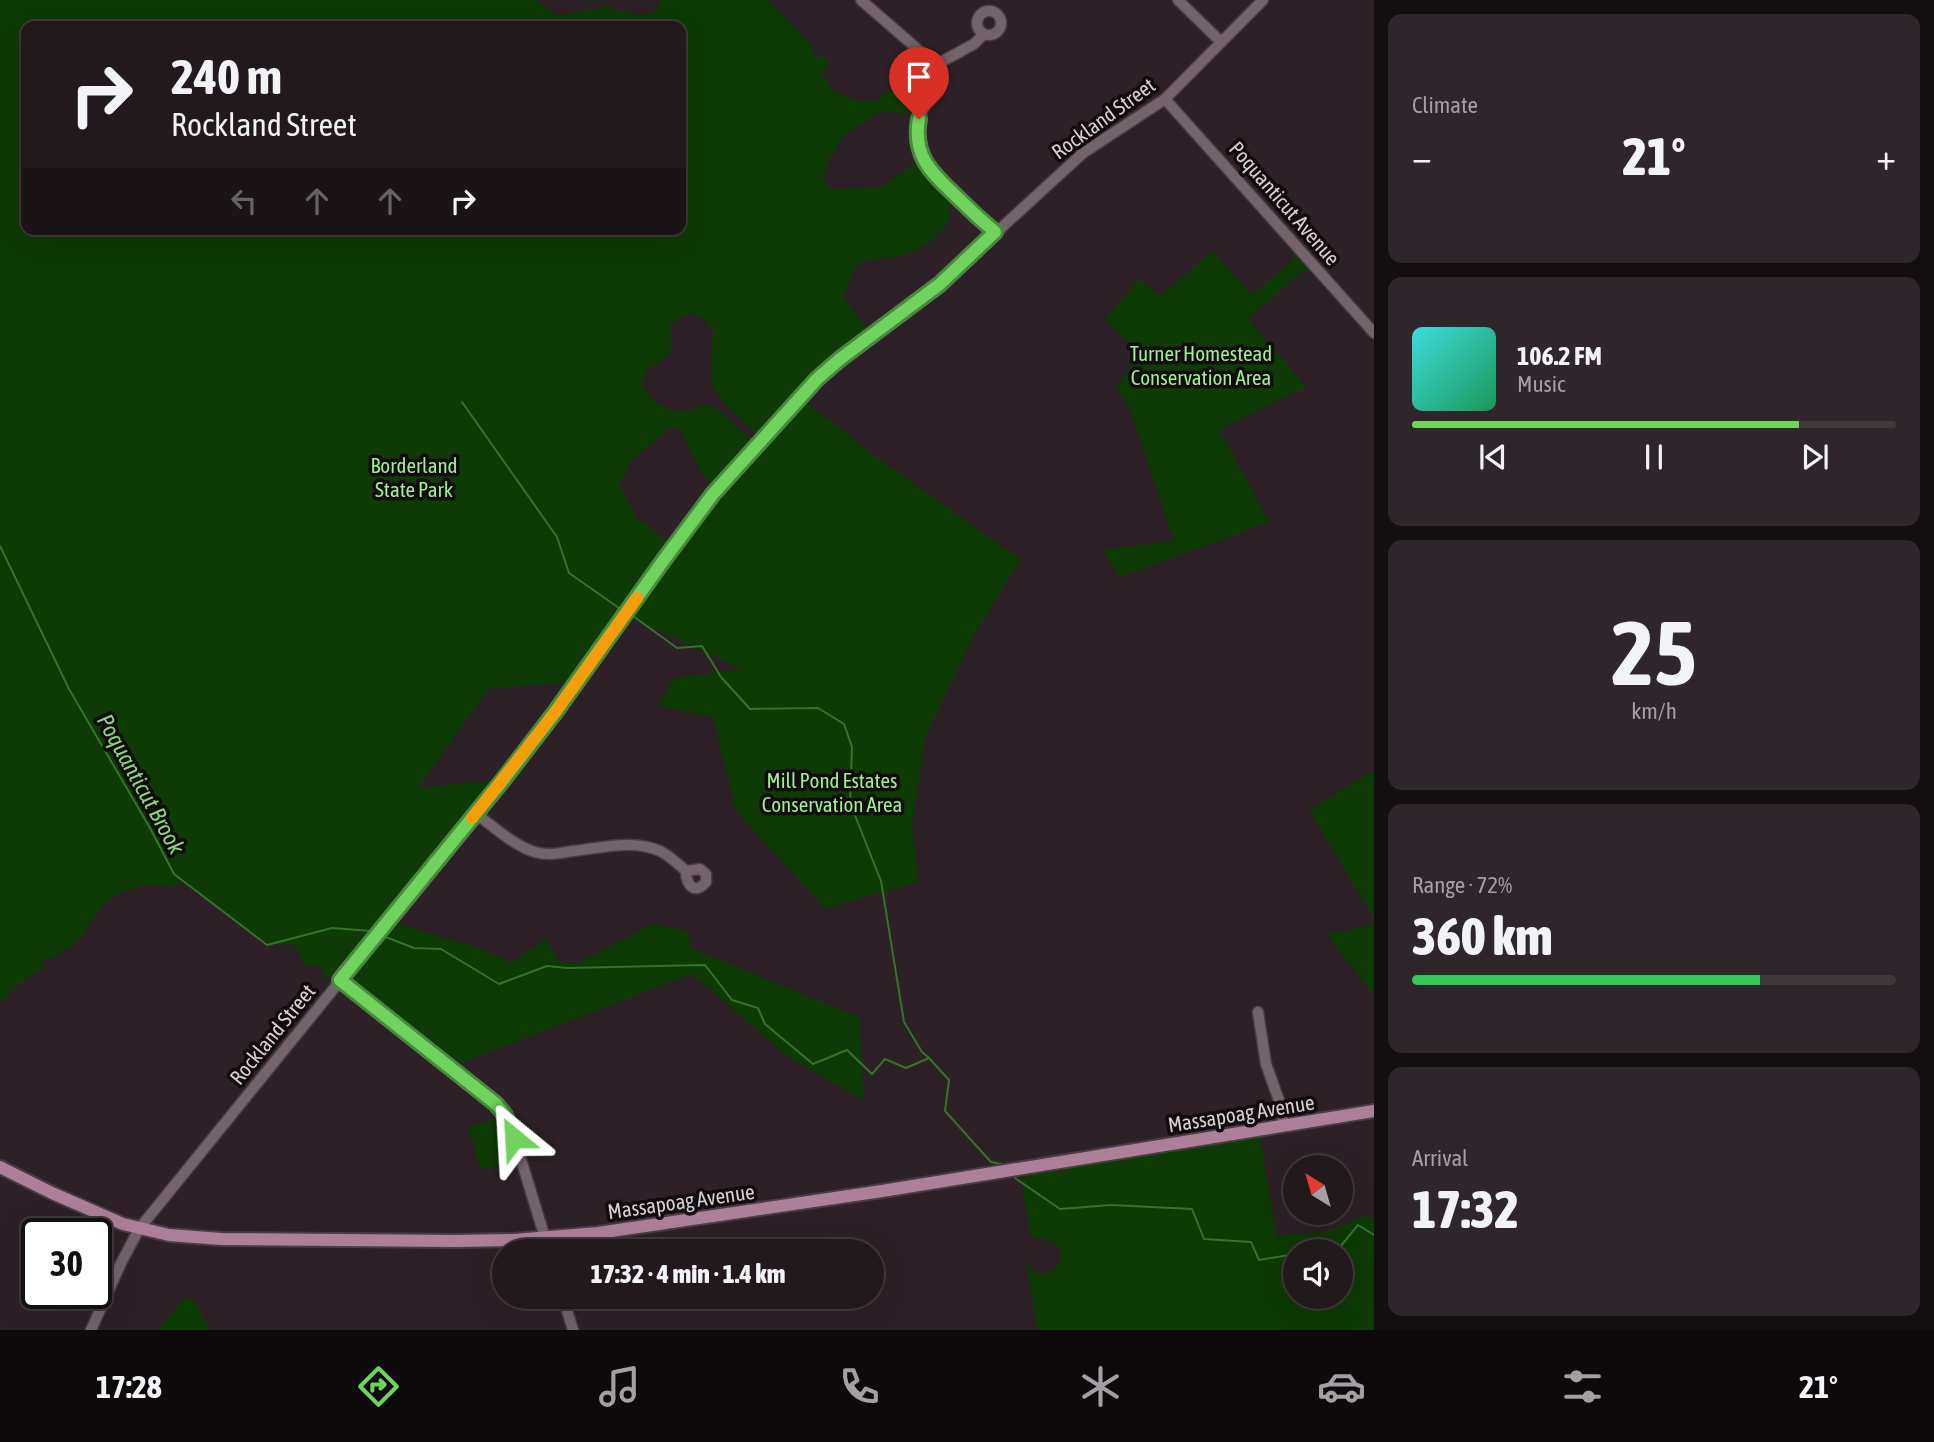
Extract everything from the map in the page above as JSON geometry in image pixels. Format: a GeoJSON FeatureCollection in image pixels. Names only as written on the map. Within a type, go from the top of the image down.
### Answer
{"type":"FeatureCollection","features":[{"type":"Feature","properties":{"kind":"main road","name":"Massapoag Avenue"},"geometry":{"type":"LineString","coordinates":[[0,1167],[122,1224],[169,1235],[221,1239],[457,1241],[545,1238],[598,1233],[870,1193],[1374,1111]]}},
{"type":"Feature","properties":{"kind":"street"},"geometry":{"type":"LineString","coordinates":[[861,0],[922,53],[930,68],[932,87],[916,132],[923,158],[932,174],[995,232]]}},
{"type":"Feature","properties":{"kind":"street"},"geometry":{"type":"LineString","coordinates":[[1178,0],[1221,42]]}},
{"type":"Feature","properties":{"kind":"street","name":"Rockland Street"},"geometry":{"type":"LineString","coordinates":[[91,1330],[139,1229],[476,814],[556,711],[713,494],[817,379],[940,284],[1083,153],[1165,99],[1263,0]]}},
{"type":"Feature","properties":{"kind":"street"},"geometry":{"type":"LineString","coordinates":[[930,68],[974,44],[984,34]]}},
{"type":"Feature","properties":{"kind":"street","name":"Poquanticut Avenue"},"geometry":{"type":"LineString","coordinates":[[1165,99],[1374,333]]}},
{"type":"Feature","properties":{"kind":"street"},"geometry":{"type":"LineString","coordinates":[[476,814],[532,852],[542,854],[645,846],[670,857],[686,871]]}},
{"type":"Feature","properties":{"kind":"street"},"geometry":{"type":"LineString","coordinates":[[340,980],[496,1104],[505,1115],[545,1238]]}},
{"type":"Feature","properties":{"kind":"street"},"geometry":{"type":"LineString","coordinates":[[1258,1012],[1266,1064],[1281,1106],[1284,1125]]}},
{"type":"Feature","properties":{"kind":"street"},"geometry":{"type":"LineString","coordinates":[[567,1309],[573,1330]]}},
{"type":"Feature","properties":{"kind":"green space","name":"Borderland State Park"},"geometry":{"type":"Polygon","coordinates":[[[0,0],[537,0],[555,16],[606,6],[635,15],[654,13],[662,0],[768,0],[813,46],[815,57],[827,59],[829,63],[822,75],[836,93],[854,100],[875,102],[918,66],[924,84],[912,114],[881,111],[843,137],[828,161],[824,179],[828,189],[882,187],[918,161],[949,202],[950,217],[945,228],[929,243],[905,256],[864,261],[855,267],[844,297],[864,325],[865,334],[827,363],[758,436],[719,396],[712,381],[714,331],[694,314],[683,317],[670,326],[672,342],[669,353],[645,372],[642,385],[650,397],[668,409],[683,411],[706,406],[716,408],[752,442],[730,471],[712,488],[682,433],[674,427],[629,464],[620,486],[636,517],[667,541],[570,682],[489,689],[418,788],[495,781],[352,956],[348,955],[326,979],[321,967],[312,964],[305,967],[295,947],[290,944],[269,944],[181,881],[174,887],[153,885],[133,888],[114,897],[98,911],[80,939],[58,955],[43,960],[41,962],[44,968],[21,982],[0,1004],[0,0]]]}},
{"type":"Feature","properties":{"kind":"green space","name":"Turner Homestead Conservation Area"},"geometry":{"type":"Polygon","coordinates":[[[1213,251],[1252,295],[1293,260],[1293,251],[1311,272],[1303,271],[1248,319],[1306,387],[1219,430],[1270,522],[1119,578],[1103,550],[1174,541],[1130,409],[1117,389],[1137,352],[1105,320],[1139,279],[1161,296],[1213,251]]]}},
{"type":"Feature","properties":{"kind":"green space","name":"Mill Pond Estates Conservation Area"},"geometry":{"type":"Polygon","coordinates":[[[806,402],[879,459],[1021,560],[977,630],[925,737],[912,827],[919,882],[825,909],[736,811],[713,717],[658,706],[674,678],[742,669],[631,618],[712,506],[806,402]]]}},
{"type":"Feature","properties":{"kind":"green space"},"geometry":{"type":"Polygon","coordinates":[[[1374,770],[1374,919],[1309,810],[1374,770]]]}},
{"type":"Feature","properties":{"kind":"green space"},"geometry":{"type":"Polygon","coordinates":[[[394,923],[482,949],[511,963],[546,939],[559,962],[577,964],[651,925],[689,931],[691,948],[859,1017],[864,1101],[784,1054],[692,974],[459,1064],[349,979],[394,923]]]}},
{"type":"Feature","properties":{"kind":"green space"},"geometry":{"type":"Polygon","coordinates":[[[1374,925],[1374,996],[1327,934],[1374,925]]]}},
{"type":"Feature","properties":{"kind":"green space"},"geometry":{"type":"Polygon","coordinates":[[[502,1118],[515,1161],[481,1170],[468,1127],[502,1118]]]}},
{"type":"Feature","properties":{"kind":"green space"},"geometry":{"type":"Polygon","coordinates":[[[1260,1137],[1276,1235],[1322,1233],[1342,1225],[1353,1225],[1353,1221],[1365,1216],[1374,1219],[1374,1330],[1037,1330],[1026,1261],[1033,1271],[1046,1274],[1055,1269],[1061,1255],[1058,1246],[1053,1242],[1031,1236],[1021,1176],[1260,1137]]]}},
{"type":"Feature","properties":{"kind":"green space"},"geometry":{"type":"Polygon","coordinates":[[[186,1297],[196,1302],[210,1330],[157,1330],[186,1297]]]}},
{"type":"Feature","properties":{"kind":"waterway"},"geometry":{"type":"LineString","coordinates":[[462,402],[557,537],[569,573],[619,608]]}},
{"type":"Feature","properties":{"kind":"waterway","name":"Poquanticut Brook"},"geometry":{"type":"LineString","coordinates":[[0,546],[69,689],[174,874],[267,945],[332,928],[371,931]]}},
{"type":"Feature","properties":{"kind":"waterway"},"geometry":{"type":"LineString","coordinates":[[633,616],[677,648],[702,646],[721,677],[750,709],[818,708],[844,724],[852,747],[850,803],[881,881],[904,1022],[922,1052],[949,1080],[945,1111],[991,1162],[1006,1165]]}},
{"type":"Feature","properties":{"kind":"waterway","name":"Poquanticut Brook"},"geometry":{"type":"LineString","coordinates":[[383,936],[414,948],[441,949],[499,984],[547,966],[567,968],[705,965],[732,1000],[758,1008],[765,1024],[813,1064],[847,1050],[872,1074],[885,1059],[906,1068],[929,1058]]}},
{"type":"Feature","properties":{"kind":"waterway","name":"Poquanticut Brook"},"geometry":{"type":"LineString","coordinates":[[1015,1178],[1060,1209],[1111,1205],[1192,1209],[1204,1239],[1251,1242],[1259,1260],[1283,1256]]}},
{"type":"Feature","properties":{"kind":"waterway","name":"Poquanticut Brook"},"geometry":{"type":"LineString","coordinates":[[1347,1239],[1358,1225],[1374,1235]]}},
{"type":"Feature","properties":{"kind":"slow traffic"},"geometry":{"type":"LineString","coordinates":[[472,818],[556,711],[637,598]]}},
{"type":"Feature","properties":{"kind":"route"},"geometry":{"type":"LineString","coordinates":[[514,1138],[505,1115],[496,1104],[340,980],[556,711],[713,494],[817,379],[940,284],[995,232],[932,174],[918,145],[916,132],[919,119]]}}]}
